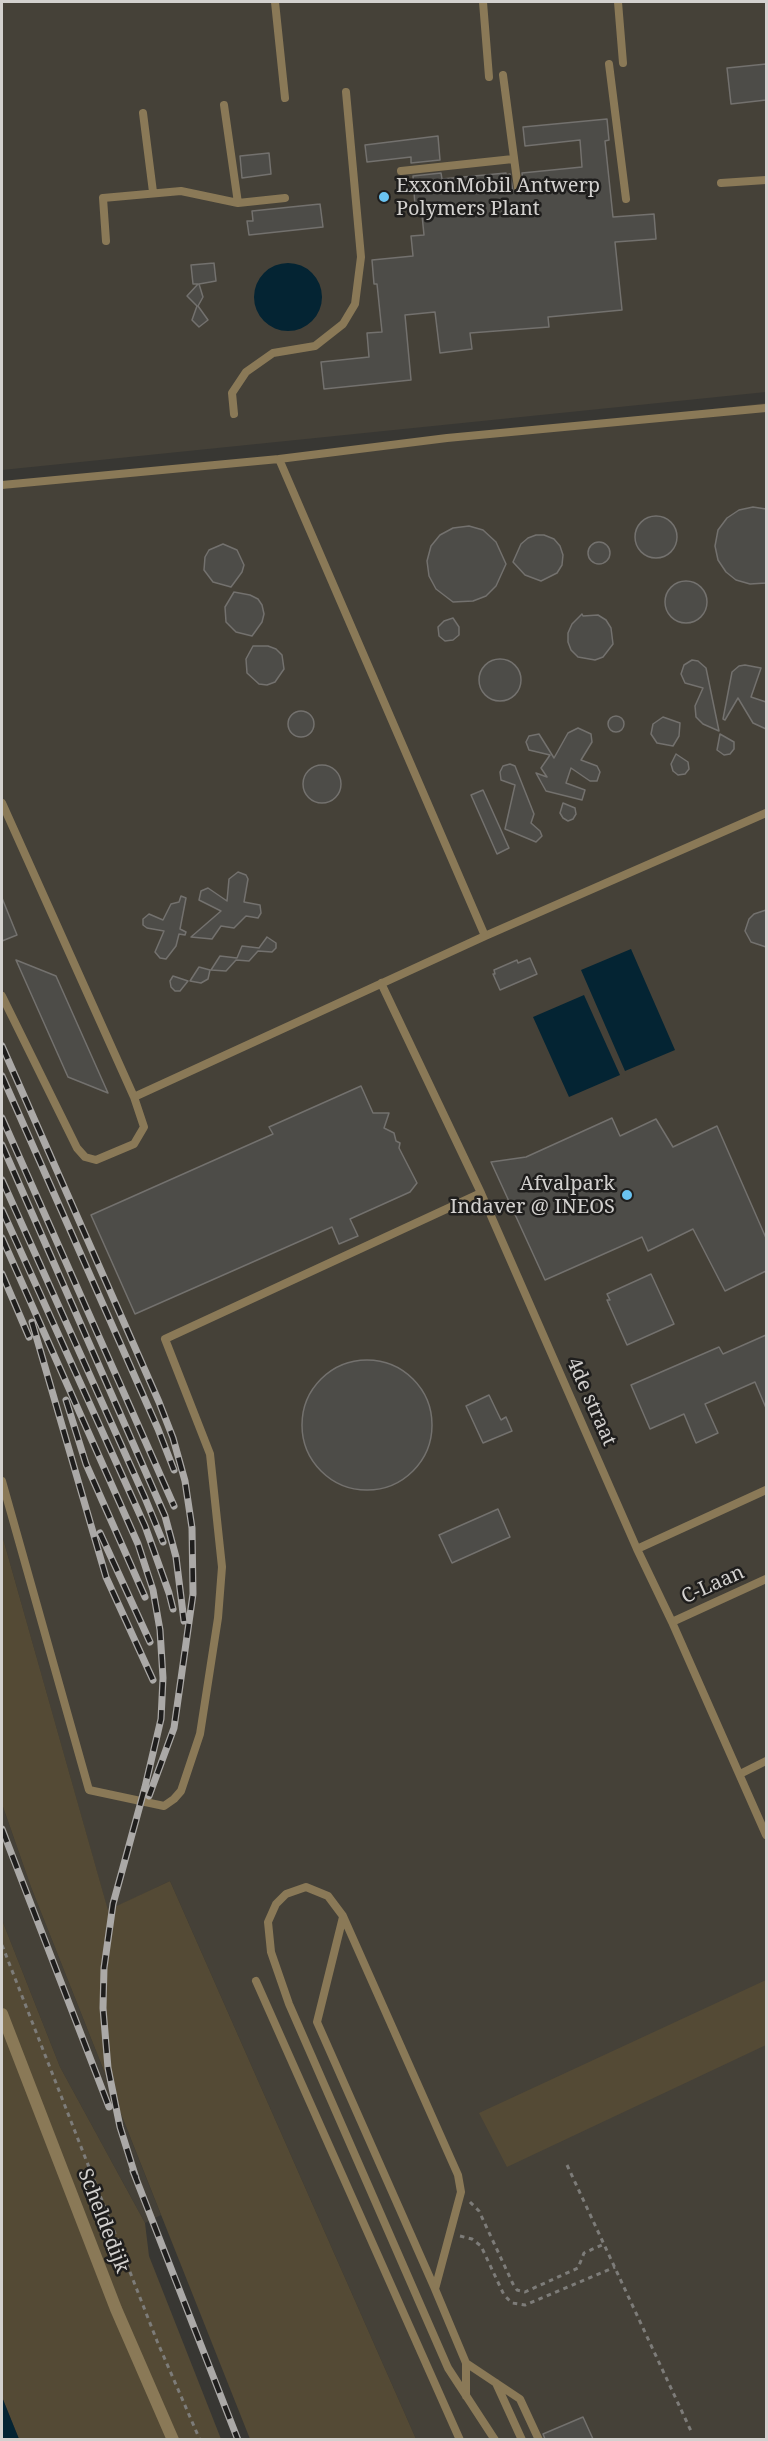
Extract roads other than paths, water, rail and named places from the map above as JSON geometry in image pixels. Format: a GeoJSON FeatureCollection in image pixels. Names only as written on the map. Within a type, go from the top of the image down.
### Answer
{"type":"FeatureCollection","features":[{"type":"Feature","properties":{"kind":"street","name":"Scheldedijk"},"geometry":{"type":"LineString","coordinates":[[2,2014],[116,2309],[173,2439]]}},
{"type":"Feature","properties":{"kind":"lane"},"geometry":{"type":"LineString","coordinates":[[275,2],[285,98]]}},
{"type":"Feature","properties":{"kind":"lane"},"geometry":{"type":"LineString","coordinates":[[483,2],[489,77]]}},
{"type":"Feature","properties":{"kind":"lane"},"geometry":{"type":"LineString","coordinates":[[618,2],[623,63]]}},
{"type":"Feature","properties":{"kind":"lane"},"geometry":{"type":"LineString","coordinates":[[609,64],[626,199]]}},
{"type":"Feature","properties":{"kind":"lane"},"geometry":{"type":"LineString","coordinates":[[503,75],[518,188]]}},
{"type":"Feature","properties":{"kind":"lane"},"geometry":{"type":"LineString","coordinates":[[234,414],[232,393],[246,372],[273,352],[315,346],[343,324],[355,304],[361,257],[346,92]]}},
{"type":"Feature","properties":{"kind":"lane"},"geometry":{"type":"LineString","coordinates":[[224,105],[238,203]]}},
{"type":"Feature","properties":{"kind":"lane"},"geometry":{"type":"LineString","coordinates":[[143,113],[153,192]]}},
{"type":"Feature","properties":{"kind":"lane"},"geometry":{"type":"LineString","coordinates":[[401,171],[513,159]]}},
{"type":"Feature","properties":{"kind":"lane"},"geometry":{"type":"LineString","coordinates":[[721,183],[766,180]]}},
{"type":"Feature","properties":{"kind":"lane"},"geometry":{"type":"LineString","coordinates":[[106,241],[104,198],[181,191],[238,203],[285,198]]}},
{"type":"Feature","properties":{"kind":"lane"},"geometry":{"type":"LineString","coordinates":[[2,485],[279,459],[447,438],[766,408]]}},
{"type":"Feature","properties":{"kind":"lane"},"geometry":{"type":"LineString","coordinates":[[279,459],[486,936]]}},
{"type":"Feature","properties":{"kind":"lane"},"geometry":{"type":"LineString","coordinates":[[2,803],[134,1097],[144,1127],[134,1144],[96,1160],[85,1157],[76,1148],[2,996]]}},
{"type":"Feature","properties":{"kind":"lane"},"geometry":{"type":"LineString","coordinates":[[134,1097],[381,983],[766,813]]}},
{"type":"Feature","properties":{"kind":"lane","name":"4de straat"},"geometry":{"type":"LineString","coordinates":[[381,983],[481,1193],[766,1836]]}},
{"type":"Feature","properties":{"kind":"lane"},"geometry":{"type":"LineString","coordinates":[[2,1481],[89,1790],[164,1806],[174,1800],[181,1791],[200,1734],[218,1618],[222,1567],[210,1454],[165,1339],[481,1193]]}},
{"type":"Feature","properties":{"kind":"lane"},"geometry":{"type":"LineString","coordinates":[[637,1549],[766,1490]]}},
{"type":"Feature","properties":{"kind":"lane","name":"C-Laan"},"geometry":{"type":"LineString","coordinates":[[672,1622],[766,1579]]}},
{"type":"Feature","properties":{"kind":"lane"},"geometry":{"type":"LineString","coordinates":[[740,1774],[766,1761]]}},
{"type":"Feature","properties":{"kind":"lane"},"geometry":{"type":"LineString","coordinates":[[435,2289],[461,2192],[458,2175],[343,1917],[328,1896],[306,1887],[286,1894],[276,1904],[268,1922],[271,1952],[289,2004],[443,2358],[495,2439]]}},
{"type":"Feature","properties":{"kind":"lane"},"geometry":{"type":"LineString","coordinates":[[343,1917],[317,2022],[466,2363],[466,2396]]}},
{"type":"Feature","properties":{"kind":"lane"},"geometry":{"type":"LineString","coordinates":[[256,1981],[460,2439]]}},
{"type":"Feature","properties":{"kind":"lane"},"geometry":{"type":"LineString","coordinates":[[466,2363],[520,2399],[538,2439]]}},
{"type":"Feature","properties":{"kind":"lane"},"geometry":{"type":"LineString","coordinates":[[496,2382],[522,2439]]}},
{"type":"Feature","properties":{"kind":"water"},"geometry":{"type":"Polygon","coordinates":[[[288,263],[301,266],[312,273],[319,284],[322,297],[319,310],[312,321],[301,328],[288,331],[275,328],[264,321],[257,310],[254,297],[257,284],[264,273],[275,266],[288,263]]]}},
{"type":"Feature","properties":{"kind":"water"},"geometry":{"type":"Polygon","coordinates":[[[631,949],[675,1050],[625,1071],[581,970],[631,949]]]}},
{"type":"Feature","properties":{"kind":"water"},"geometry":{"type":"Polygon","coordinates":[[[584,995],[620,1075],[569,1097],[533,1017],[584,995]]]}},
{"type":"Feature","properties":{"kind":"water"},"geometry":{"type":"Polygon","coordinates":[[[2,2397],[19,2439],[2,2439],[2,2397]]]}},
{"type":"Feature","properties":{"kind":"railway"},"geometry":{"type":"LineString","coordinates":[[2,1046],[159,1402],[173,1438],[185,1481],[192,1528],[193,1594],[174,1728],[149,1796]]}},
{"type":"Feature","properties":{"kind":"railway"},"geometry":{"type":"LineString","coordinates":[[2,1076],[174,1470]]}},
{"type":"Feature","properties":{"kind":"railway"},"geometry":{"type":"LineString","coordinates":[[2,1118],[174,1506]]}},
{"type":"Feature","properties":{"kind":"railway"},"geometry":{"type":"LineString","coordinates":[[2,1145],[165,1516],[176,1557],[184,1621]]}},
{"type":"Feature","properties":{"kind":"railway"},"geometry":{"type":"LineString","coordinates":[[2,1180],[163,1542]]}},
{"type":"Feature","properties":{"kind":"railway"},"geometry":{"type":"LineString","coordinates":[[2,1210],[145,1526],[173,1609]]}},
{"type":"Feature","properties":{"kind":"railway"},"geometry":{"type":"LineString","coordinates":[[2,1238],[138,1544],[153,1590],[160,1630],[163,1678],[161,1719],[113,1904],[104,1968],[103,2008],[108,2068],[120,2127],[136,2178]]}},
{"type":"Feature","properties":{"kind":"railway"},"geometry":{"type":"LineString","coordinates":[[2,1274],[29,1337]]}},
{"type":"Feature","properties":{"kind":"railway"},"geometry":{"type":"LineString","coordinates":[[32,1322],[106,1577],[153,1680]]}},
{"type":"Feature","properties":{"kind":"railway"},"geometry":{"type":"LineString","coordinates":[[66,1400],[86,1464],[145,1597]]}},
{"type":"Feature","properties":{"kind":"railway"},"geometry":{"type":"LineString","coordinates":[[100,1533],[150,1642]]}},
{"type":"Feature","properties":{"kind":"railway"},"geometry":{"type":"LineString","coordinates":[[2,1829],[109,2107]]}},
{"type":"Feature","properties":{"kind":"railway"},"geometry":{"type":"LineString","coordinates":[[133,2171],[238,2440]]}},
{"type":"Feature","properties":{"kind":"place","name":"ExxonMobil Antwerp Polymers Plant"},"geometry":{"type":"Point","coordinates":[384,197]}},
{"type":"Feature","properties":{"kind":"place","name":"Afvalpark Indaver @ INEOS"},"geometry":{"type":"Point","coordinates":[627,1195]}}]}
